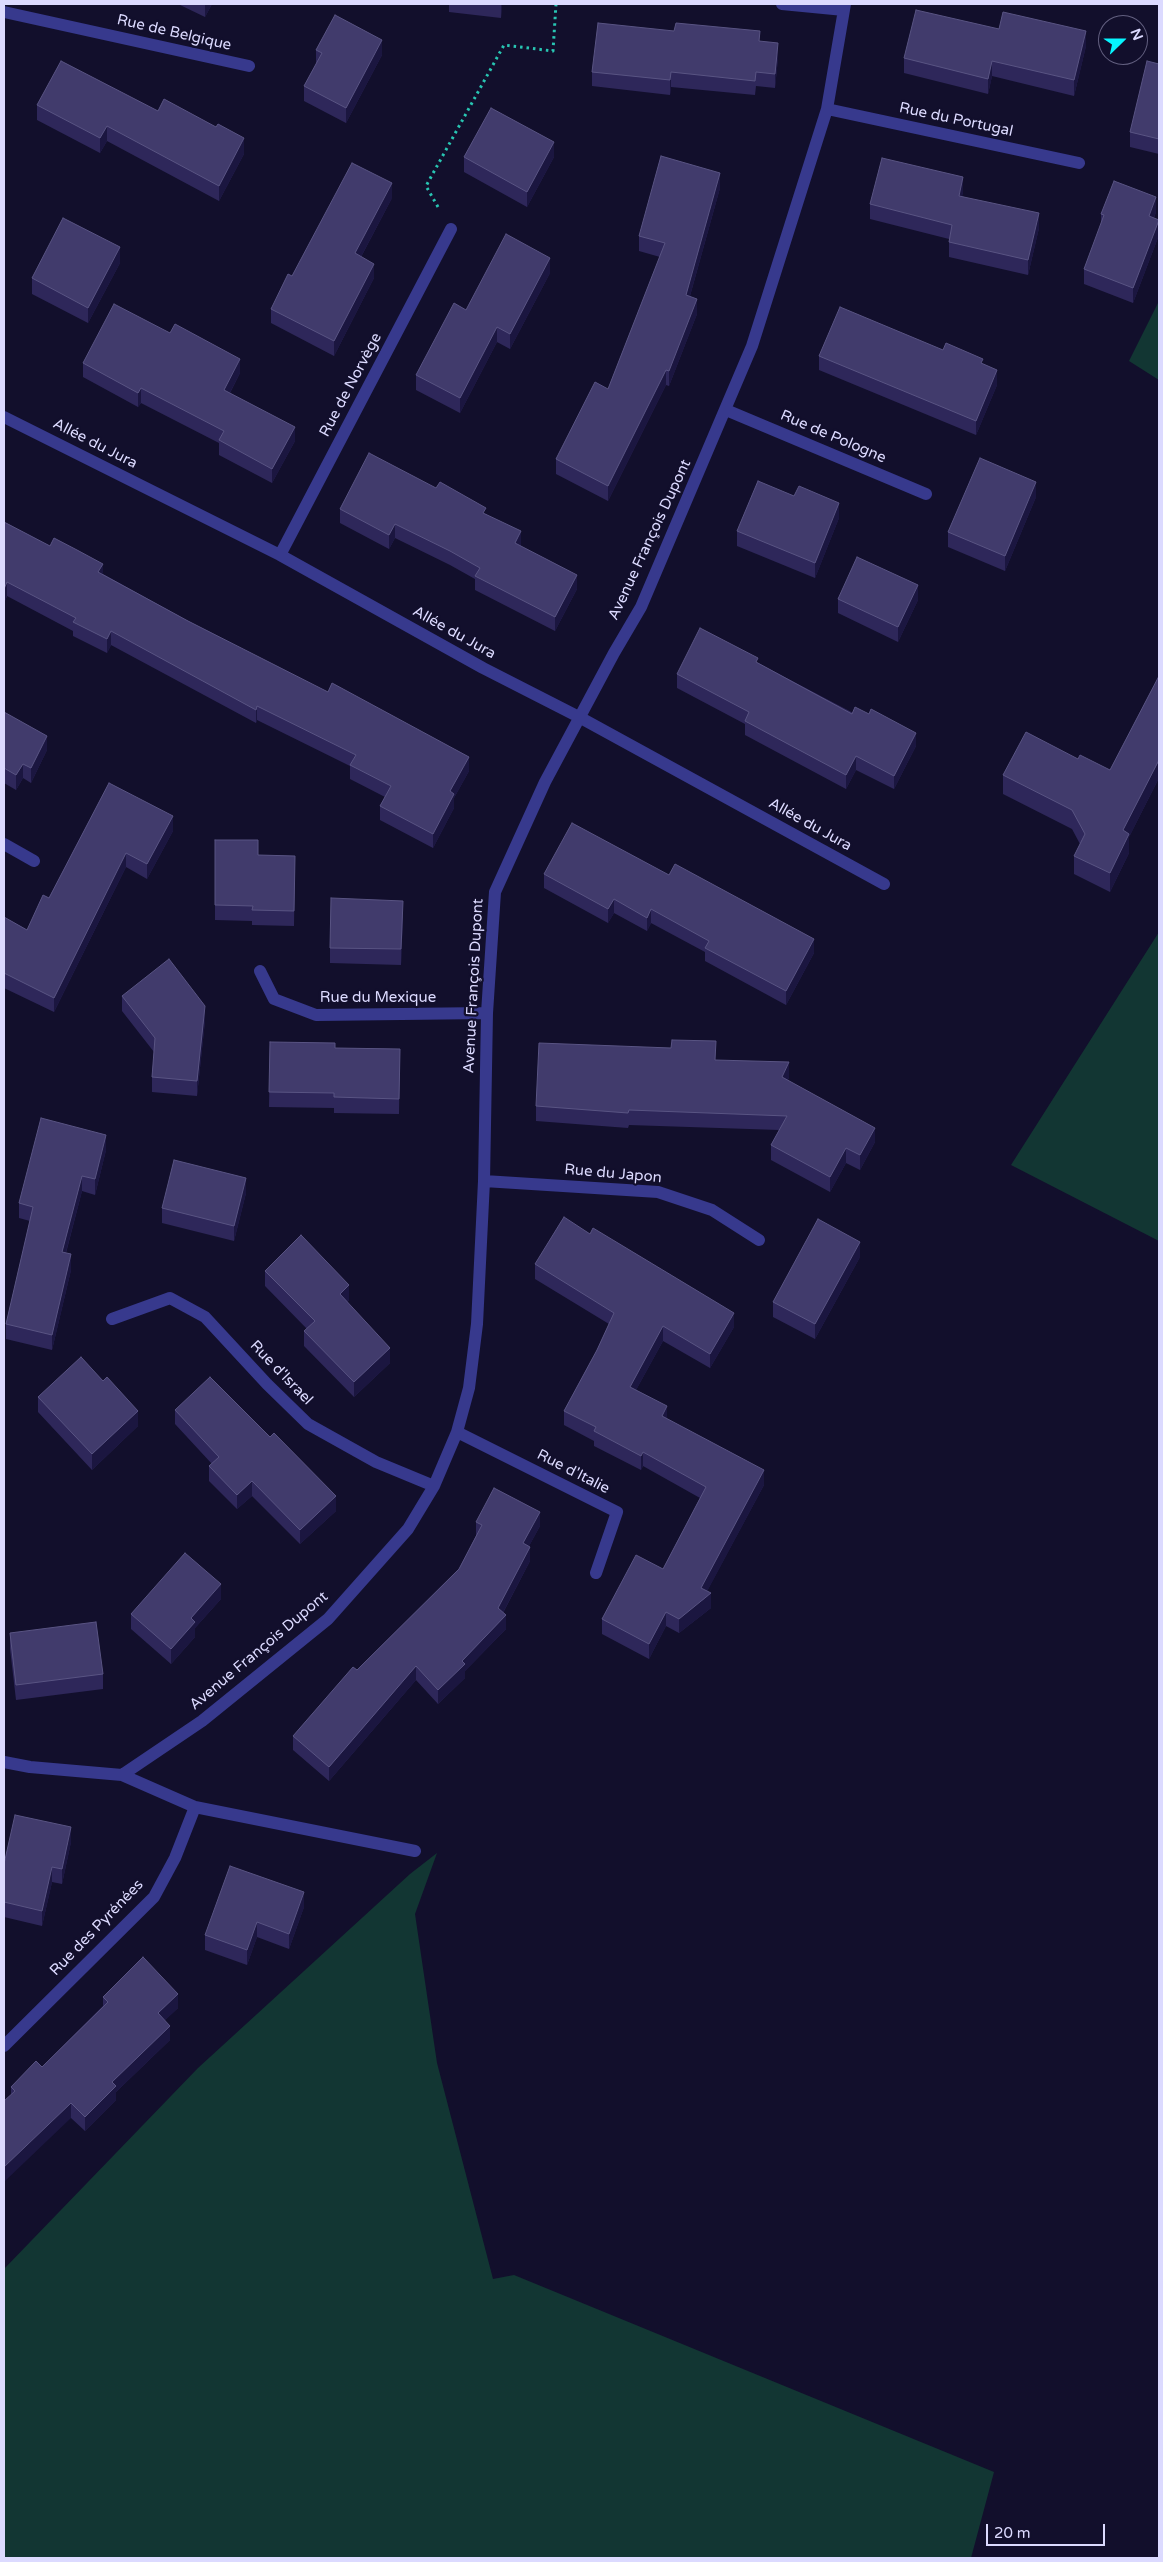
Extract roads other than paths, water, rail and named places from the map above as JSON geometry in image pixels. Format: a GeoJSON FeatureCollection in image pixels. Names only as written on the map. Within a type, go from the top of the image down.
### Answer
{"type":"FeatureCollection","features":[{"type":"Feature","properties":{"kind":"street"},"geometry":{"type":"LineString","coordinates":[[782,4],[845,7]]}},
{"type":"Feature","properties":{"kind":"street","name":"Avenue François Dupont"},"geometry":{"type":"LineString","coordinates":[[122,1775],[202,1722],[328,1619],[408,1528],[434,1486],[457,1432],[469,1388],[477,1324],[484,1181],[487,1014],[494,892],[545,782],[641,607],[752,346],[827,109],[845,7]]}},
{"type":"Feature","properties":{"kind":"street","name":"Rue de Belgique"},"geometry":{"type":"LineString","coordinates":[[4,12],[249,66]]}},
{"type":"Feature","properties":{"kind":"street","name":"Rue du Portugal"},"geometry":{"type":"LineString","coordinates":[[827,109],[1079,163]]}},
{"type":"Feature","properties":{"kind":"street","name":"Rue de Norvège"},"geometry":{"type":"LineString","coordinates":[[280,555],[451,229]]}},
{"type":"Feature","properties":{"kind":"street","name":"Rue de Pologne"},"geometry":{"type":"LineString","coordinates":[[726,410],[926,494]]}},
{"type":"Feature","properties":{"kind":"street","name":"Allée du Jura"},"geometry":{"type":"LineString","coordinates":[[4,417],[280,555],[482,668],[579,717],[884,884]]}},
{"type":"Feature","properties":{"kind":"street"},"geometry":{"type":"LineString","coordinates":[[4,844],[34,861]]}},
{"type":"Feature","properties":{"kind":"street","name":"Rue du Mexique"},"geometry":{"type":"LineString","coordinates":[[260,971],[274,999],[316,1015],[487,1014]]}},
{"type":"Feature","properties":{"kind":"street","name":"Rue du Japon"},"geometry":{"type":"LineString","coordinates":[[484,1181],[658,1192],[712,1210],[759,1240]]}},
{"type":"Feature","properties":{"kind":"street","name":"Rue d'Israel"},"geometry":{"type":"LineString","coordinates":[[112,1319],[170,1298],[205,1317],[267,1384],[308,1424],[376,1462],[434,1486]]}},
{"type":"Feature","properties":{"kind":"street","name":"Rue d'Italie"},"geometry":{"type":"LineString","coordinates":[[457,1432],[616,1512],[596,1573]]}},
{"type":"Feature","properties":{"kind":"street"},"geometry":{"type":"LineString","coordinates":[[4,1762],[30,1767],[122,1775],[195,1807],[415,1852]]}},
{"type":"Feature","properties":{"kind":"street","name":"Rue des Pyrénées"},"geometry":{"type":"LineString","coordinates":[[4,2046],[154,1896],[176,1858],[195,1807]]}}]}
